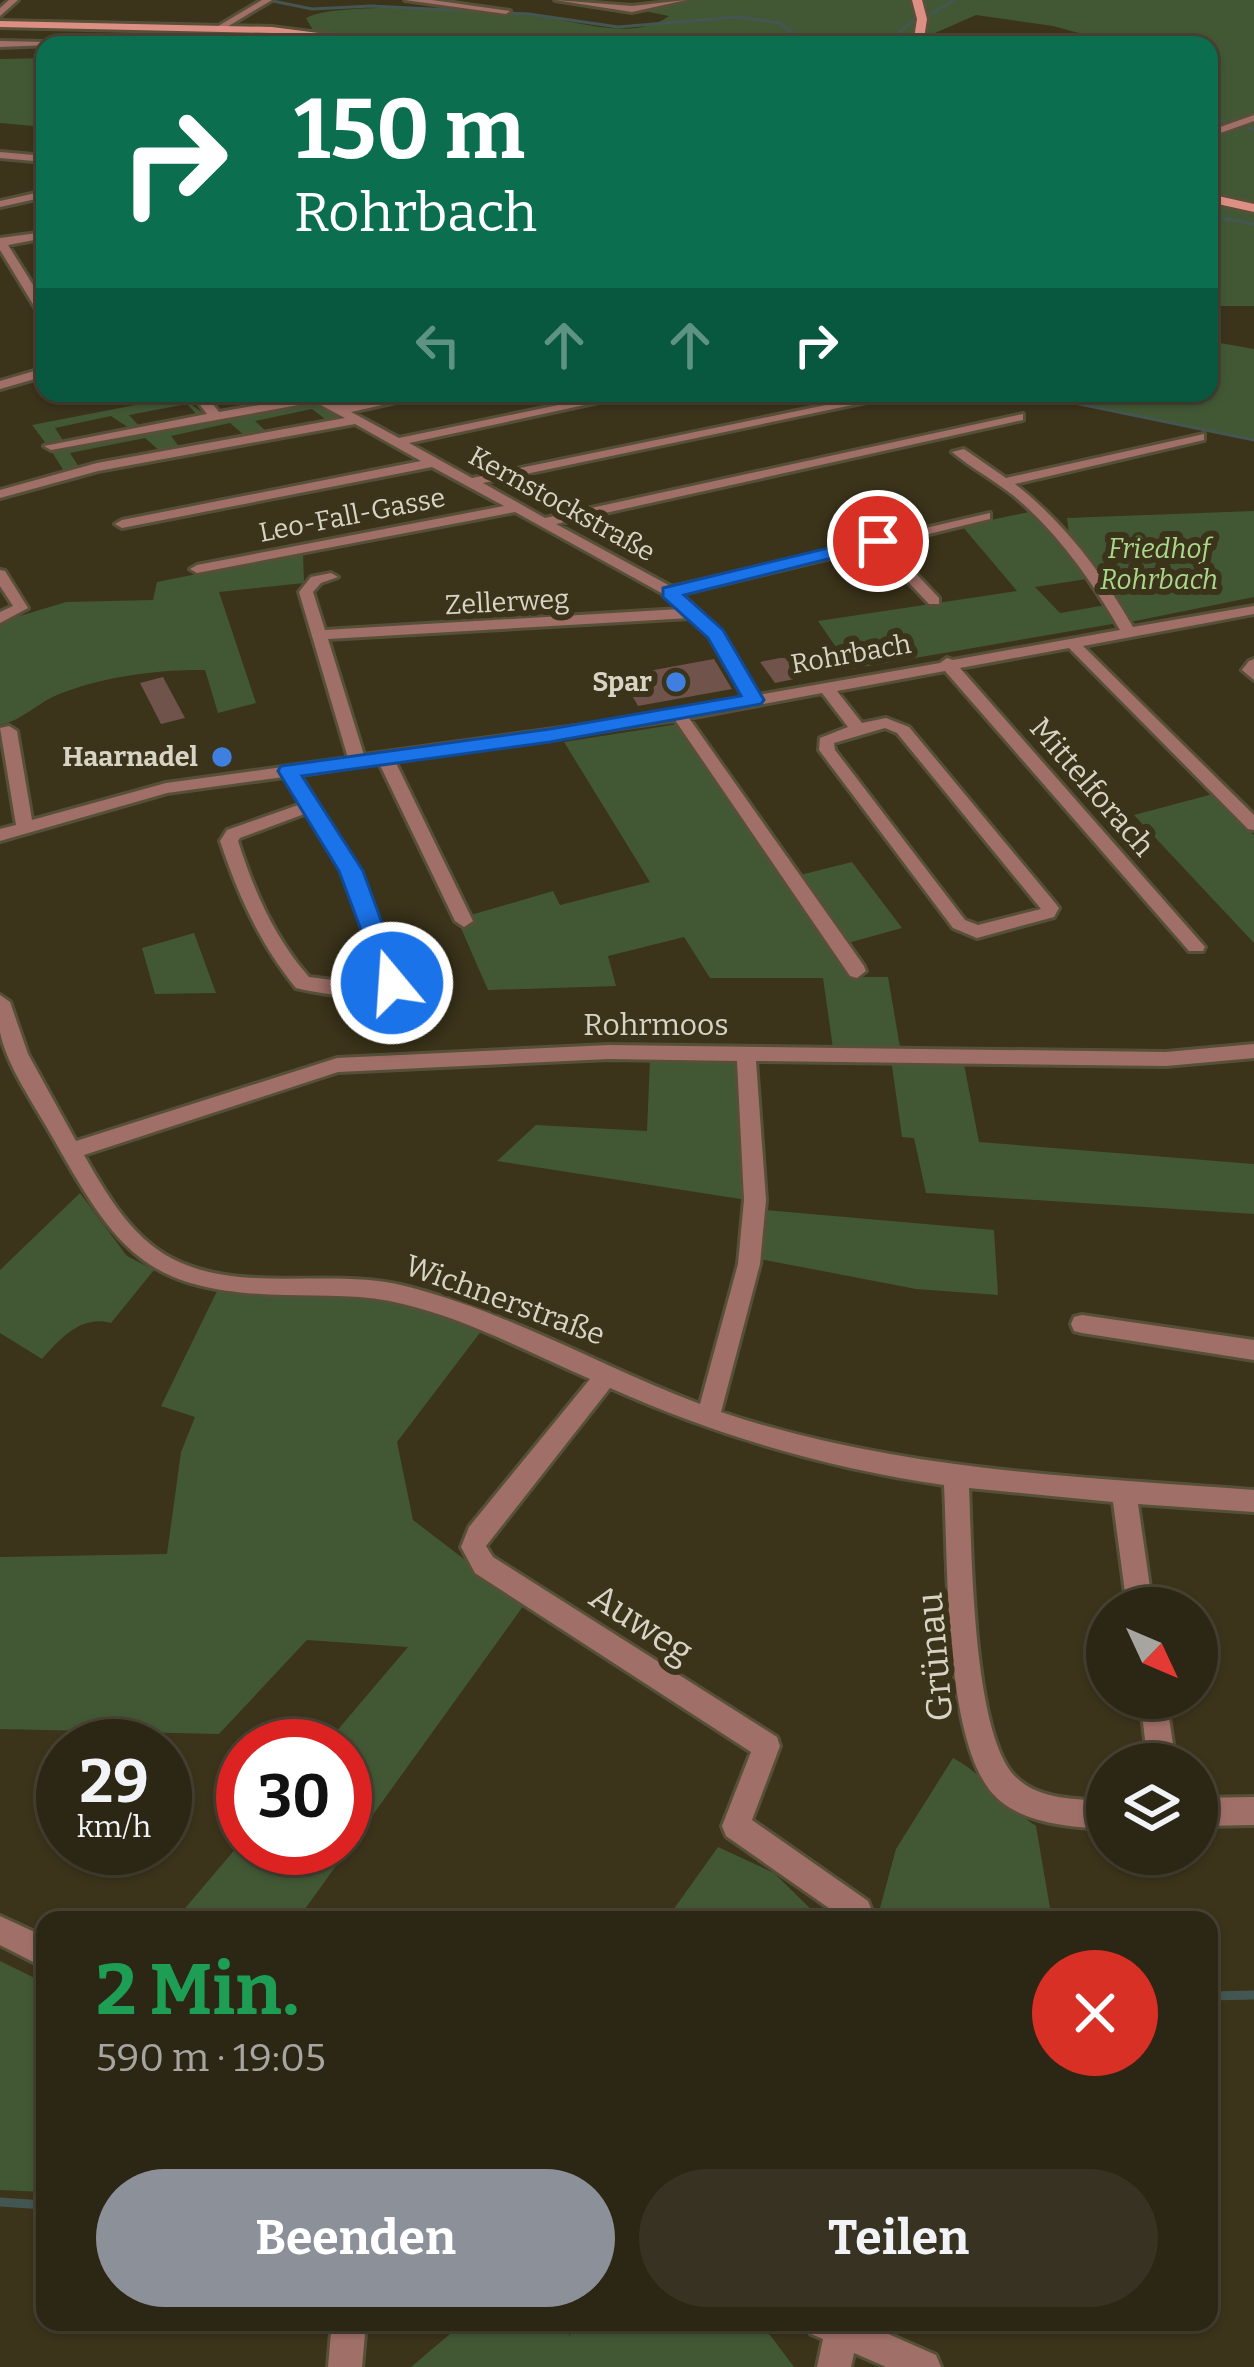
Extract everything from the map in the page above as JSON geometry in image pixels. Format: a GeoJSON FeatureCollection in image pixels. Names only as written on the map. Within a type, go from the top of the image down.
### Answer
{"type":"FeatureCollection","features":[{"type":"Feature","properties":{"kind":"main road"},"geometry":{"type":"LineString","coordinates":[[917,0],[922,20],[919,36]]}},
{"type":"Feature","properties":{"kind":"main road"},"geometry":{"type":"LineString","coordinates":[[0,24],[219,28],[307,36]]}},
{"type":"Feature","properties":{"kind":"main road"},"geometry":{"type":"LineString","coordinates":[[1218,201],[1254,208]]}},
{"type":"Feature","properties":{"kind":"street"},"geometry":{"type":"LineString","coordinates":[[0,13],[14,0]]}},
{"type":"Feature","properties":{"kind":"street"},"geometry":{"type":"LineString","coordinates":[[219,28],[268,0]]}},
{"type":"Feature","properties":{"kind":"street"},"geometry":{"type":"LineString","coordinates":[[409,0],[506,11]]}},
{"type":"Feature","properties":{"kind":"street"},"geometry":{"type":"LineString","coordinates":[[559,0],[632,9],[682,0]]}},
{"type":"Feature","properties":{"kind":"street"},"geometry":{"type":"LineString","coordinates":[[0,44],[36,45]]}},
{"type":"Feature","properties":{"kind":"street"},"geometry":{"type":"LineString","coordinates":[[1218,131],[1254,118]]}},
{"type":"Feature","properties":{"kind":"street"},"geometry":{"type":"LineString","coordinates":[[0,155],[36,158]]}},
{"type":"Feature","properties":{"kind":"street"},"geometry":{"type":"LineString","coordinates":[[0,205],[36,196]]}},
{"type":"Feature","properties":{"kind":"street"},"geometry":{"type":"LineString","coordinates":[[36,236],[0,242],[36,300]]}},
{"type":"Feature","properties":{"kind":"street"},"geometry":{"type":"LineString","coordinates":[[0,385],[36,375]]}},
{"type":"Feature","properties":{"kind":"street"},"geometry":{"type":"LineString","coordinates":[[203,402],[215,416]]}},
{"type":"Feature","properties":{"kind":"street"},"geometry":{"type":"LineString","coordinates":[[51,446],[284,402]]}},
{"type":"Feature","properties":{"kind":"street","name":"Kernstockstraße"},"geometry":{"type":"LineString","coordinates":[[325,402],[670,592],[716,634],[753,700]]}},
{"type":"Feature","properties":{"kind":"street"},"geometry":{"type":"LineString","coordinates":[[340,410],[382,402]]}},
{"type":"Feature","properties":{"kind":"street"},"geometry":{"type":"LineString","coordinates":[[397,442],[590,402]]}},
{"type":"Feature","properties":{"kind":"street"},"geometry":{"type":"LineString","coordinates":[[470,482],[859,402]]}},
{"type":"Feature","properties":{"kind":"street"},"geometry":{"type":"LineString","coordinates":[[542,523],[1018,417]]}},
{"type":"Feature","properties":{"kind":"street"},"geometry":{"type":"LineString","coordinates":[[0,494],[97,467],[358,420]]}},
{"type":"Feature","properties":{"kind":"street"},"geometry":{"type":"LineString","coordinates":[[1009,482],[1199,437]]}},
{"type":"Feature","properties":{"kind":"street"},"geometry":{"type":"LineString","coordinates":[[959,452],[1009,482],[1056,524],[1130,633]]}},
{"type":"Feature","properties":{"kind":"street"},"geometry":{"type":"LineString","coordinates":[[122,524],[435,462]]}},
{"type":"Feature","properties":{"kind":"street","name":"Leo-Fall-Gasse"},"geometry":{"type":"LineString","coordinates":[[196,569],[516,508]]}},
{"type":"Feature","properties":{"kind":"street"},"geometry":{"type":"LineString","coordinates":[[670,592],[985,516]]}},
{"type":"Feature","properties":{"kind":"street"},"geometry":{"type":"LineString","coordinates":[[878,541],[934,601]]}},
{"type":"Feature","properties":{"kind":"street"},"geometry":{"type":"LineString","coordinates":[[0,574],[21,608],[0,617]]}},
{"type":"Feature","properties":{"kind":"street"},"geometry":{"type":"LineString","coordinates":[[332,577],[316,580],[305,592],[358,761]]}},
{"type":"Feature","properties":{"kind":"street","name":"Rohrbach"},"geometry":{"type":"LineString","coordinates":[[0,835],[166,788],[679,715],[1254,610]]}},
{"type":"Feature","properties":{"kind":"street","name":"Zellerweg"},"geometry":{"type":"LineString","coordinates":[[319,635],[696,614]]}},
{"type":"Feature","properties":{"kind":"street"},"geometry":{"type":"LineString","coordinates":[[1228,615],[1254,628]]}},
{"type":"Feature","properties":{"kind":"street"},"geometry":{"type":"LineString","coordinates":[[1071,642],[1254,825]]}},
{"type":"Feature","properties":{"kind":"street","name":"Mittelforach"},"geometry":{"type":"LineString","coordinates":[[947,664],[1196,947]]}},
{"type":"Feature","properties":{"kind":"street"},"geometry":{"type":"LineString","coordinates":[[1254,664],[1254,675]]}},
{"type":"Feature","properties":{"kind":"street"},"geometry":{"type":"LineString","coordinates":[[825,686],[858,729]]}},
{"type":"Feature","properties":{"kind":"street"},"geometry":{"type":"LineString","coordinates":[[679,715],[856,971]]}},
{"type":"Feature","properties":{"kind":"street"},"geometry":{"type":"LineString","coordinates":[[886,723],[903,730],[1048,913],[977,932],[959,924],[827,750],[826,741],[858,729],[886,723]]}},
{"type":"Feature","properties":{"kind":"street"},"geometry":{"type":"LineString","coordinates":[[0,733],[9,731],[25,827]]}},
{"type":"Feature","properties":{"kind":"street"},"geometry":{"type":"LineString","coordinates":[[385,758],[464,921]]}},
{"type":"Feature","properties":{"kind":"street"},"geometry":{"type":"LineString","coordinates":[[289,771],[311,806],[351,871],[392,983],[350,988],[303,983],[287,967],[248,897],[230,841],[233,834],[311,806]]}},
{"type":"Feature","properties":{"kind":"street","name":"Wichnerstraße"},"geometry":{"type":"LineString","coordinates":[[0,1002],[30,1076],[99,1206],[132,1243],[167,1269],[214,1282],[358,1285],[405,1295],[708,1418],[840,1456],[956,1478],[1254,1501]]}},
{"type":"Feature","properties":{"kind":"street","name":"Rohrmoos"},"geometry":{"type":"LineString","coordinates":[[71,1151],[337,1065],[609,1052],[860,1051],[1166,1059],[1254,1051]]}},
{"type":"Feature","properties":{"kind":"street"},"geometry":{"type":"LineString","coordinates":[[708,1418],[749,1264],[755,1201],[746,1055]]}},
{"type":"Feature","properties":{"kind":"street"},"geometry":{"type":"LineString","coordinates":[[1082,1324],[1254,1350]]}},
{"type":"Feature","properties":{"kind":"street","name":"Auweg"},"geometry":{"type":"LineString","coordinates":[[608,1374],[478,1534],[473,1547],[484,1565],[767,1746],[736,1826],[858,1911]]}},
{"type":"Feature","properties":{"kind":"street","name":"Grünau"},"geometry":{"type":"LineString","coordinates":[[956,1478],[977,1738],[1001,1784],[1040,1807],[1086,1812]]}},
{"type":"Feature","properties":{"kind":"street"},"geometry":{"type":"LineString","coordinates":[[1124,1491],[1137,1587]]}},
{"type":"Feature","properties":{"kind":"street"},"geometry":{"type":"LineString","coordinates":[[1218,1812],[1254,1811]]}},
{"type":"Feature","properties":{"kind":"street"},"geometry":{"type":"LineString","coordinates":[[0,1930],[36,1948]]}},
{"type":"Feature","properties":{"kind":"street"},"geometry":{"type":"LineString","coordinates":[[345,2367],[348,2331]]}},
{"type":"Feature","properties":{"kind":"street"},"geometry":{"type":"LineString","coordinates":[[832,2331],[834,2367]]}},
{"type":"Feature","properties":{"kind":"street"},"geometry":{"type":"LineString","coordinates":[[843,2331],[924,2367]]}},
{"type":"Feature","properties":{"kind":"green space"},"geometry":{"type":"Polygon","coordinates":[[[684,0],[1254,0],[1254,306],[1218,306],[1218,36],[1090,36],[976,15],[928,36],[347,36],[314,32],[306,18],[348,9],[414,8],[531,15],[620,29],[654,24],[669,16],[634,9],[684,0]]]}},
{"type":"Feature","properties":{"kind":"green space"},"geometry":{"type":"Polygon","coordinates":[[[36,58],[36,126],[0,123],[0,59],[36,58]]]}},
{"type":"Feature","properties":{"kind":"green space"},"geometry":{"type":"Polygon","coordinates":[[[1218,343],[1254,349],[1254,441],[1066,402],[1218,402],[1218,343]]]}},
{"type":"Feature","properties":{"kind":"green space"},"geometry":{"type":"Polygon","coordinates":[[[151,402],[188,402],[207,416],[200,418],[187,404],[129,415],[141,428],[132,430],[111,416],[55,428],[64,442],[47,445],[32,425],[151,402]]]}},
{"type":"Feature","properties":{"kind":"green space"},"geometry":{"type":"Polygon","coordinates":[[[312,402],[343,419],[329,422],[312,409],[255,421],[268,433],[246,437],[230,423],[171,436],[181,449],[161,452],[145,438],[70,453],[79,467],[64,471],[50,449],[312,402]]]}},
{"type":"Feature","properties":{"kind":"green space"},"geometry":{"type":"Polygon","coordinates":[[[1034,511],[1087,579],[1035,587],[1060,613],[1106,605],[1118,623],[851,669],[818,621],[1017,591],[962,526],[1034,511]]]}},
{"type":"Feature","properties":{"kind":"green space","name":"Friedhof Rohrbach"},"geometry":{"type":"Polygon","coordinates":[[[1254,511],[1254,597],[1130,622],[1069,533],[1067,518],[1254,511]]]}},
{"type":"Feature","properties":{"kind":"green space"},"geometry":{"type":"Polygon","coordinates":[[[303,553],[304,583],[219,592],[256,703],[218,713],[205,670],[168,671],[74,689],[0,725],[0,622],[66,602],[153,600],[157,582],[303,553]]]}},
{"type":"Feature","properties":{"kind":"green space"},"geometry":{"type":"Polygon","coordinates":[[[678,724],[784,879],[852,862],[902,928],[837,946],[855,977],[888,977],[900,1047],[833,1048],[823,978],[710,978],[684,937],[608,956],[616,986],[488,990],[457,919],[553,891],[560,905],[650,882],[564,742],[678,724]]]}},
{"type":"Feature","properties":{"kind":"green space"},"geometry":{"type":"Polygon","coordinates":[[[1213,794],[1254,835],[1254,943],[1134,815],[1213,794]]]}},
{"type":"Feature","properties":{"kind":"green space"},"geometry":{"type":"Polygon","coordinates":[[[194,933],[216,993],[155,994],[142,948],[194,933]]]}},
{"type":"Feature","properties":{"kind":"green space"},"geometry":{"type":"Polygon","coordinates":[[[650,1058],[741,1064],[747,1200],[497,1161],[536,1125],[647,1131],[650,1058]]]}},
{"type":"Feature","properties":{"kind":"green space"},"geometry":{"type":"Polygon","coordinates":[[[891,1059],[963,1059],[979,1142],[1254,1164],[1254,1214],[926,1193],[914,1138],[902,1137],[891,1059]]]}},
{"type":"Feature","properties":{"kind":"green space"},"geometry":{"type":"Polygon","coordinates":[[[80,1193],[127,1256],[154,1270],[111,1323],[81,1325],[42,1359],[0,1333],[0,1270],[80,1193]]]}},
{"type":"Feature","properties":{"kind":"green space"},"geometry":{"type":"Polygon","coordinates":[[[765,1210],[994,1230],[998,1295],[916,1289],[760,1259],[765,1210]]]}},
{"type":"Feature","properties":{"kind":"green space"},"geometry":{"type":"Polygon","coordinates":[[[218,1289],[369,1295],[482,1330],[397,1442],[413,1520],[524,1605],[372,1816],[372,1719],[347,1719],[408,1647],[307,1640],[233,1719],[216,1719],[216,1734],[192,1733],[192,1719],[36,1719],[36,1730],[0,1729],[0,1557],[167,1554],[181,1452],[195,1417],[161,1406],[218,1289]]]}},
{"type":"Feature","properties":{"kind":"green space"},"geometry":{"type":"Polygon","coordinates":[[[953,1758],[1036,1826],[1050,1911],[875,1911],[896,1849],[953,1758]]]}},
{"type":"Feature","properties":{"kind":"green space"},"geometry":{"type":"Polygon","coordinates":[[[718,1847],[774,1873],[813,1911],[672,1911],[718,1847]]]}},
{"type":"Feature","properties":{"kind":"green space"},"geometry":{"type":"Polygon","coordinates":[[[216,1872],[329,1875],[303,1911],[183,1911],[216,1872]]]}},
{"type":"Feature","properties":{"kind":"green space"},"geometry":{"type":"Polygon","coordinates":[[[0,1961],[36,1979],[36,2192],[0,2190],[0,1961]]]}},
{"type":"Feature","properties":{"kind":"green space"},"geometry":{"type":"Polygon","coordinates":[[[763,2331],[794,2367],[411,2367],[450,2334],[763,2331]]]}},
{"type":"Feature","properties":{"kind":"building"},"geometry":{"type":"Polygon","coordinates":[[[802,658],[814,675],[775,683],[760,662],[802,658]]]}},
{"type":"Feature","properties":{"kind":"building","name":"Spar"},"geometry":{"type":"Polygon","coordinates":[[[714,659],[732,689],[638,706],[621,676],[714,659]]]}},
{"type":"Feature","properties":{"kind":"building"},"geometry":{"type":"Polygon","coordinates":[[[163,677],[185,718],[161,724],[140,683],[163,677]]]}},
{"type":"Feature","properties":{"kind":"waterway"},"geometry":{"type":"LineString","coordinates":[[931,14],[954,0]]}},
{"type":"Feature","properties":{"kind":"waterway"},"geometry":{"type":"LineString","coordinates":[[273,1],[312,9],[371,6],[529,14],[618,27],[738,17],[780,23],[796,36]]}},
{"type":"Feature","properties":{"kind":"waterway"},"geometry":{"type":"LineString","coordinates":[[895,36],[914,20]]}},
{"type":"Feature","properties":{"kind":"waterway"},"geometry":{"type":"LineString","coordinates":[[1218,119],[1224,121]]}},
{"type":"Feature","properties":{"kind":"waterway"},"geometry":{"type":"LineString","coordinates":[[1248,128],[1254,130]]}},
{"type":"Feature","properties":{"kind":"waterway"},"geometry":{"type":"LineString","coordinates":[[1218,218],[1254,224]]}},
{"type":"Feature","properties":{"kind":"waterway"},"geometry":{"type":"LineString","coordinates":[[1070,402],[1254,440]]}},
{"type":"Feature","properties":{"kind":"waterway"},"geometry":{"type":"LineString","coordinates":[[1218,1996],[1254,1995]]}},
{"type":"Feature","properties":{"kind":"waterway"},"geometry":{"type":"LineString","coordinates":[[0,2202],[36,2204]]}},
{"type":"Feature","properties":{"kind":"place","name":"Spar"},"geometry":{"type":"Point","coordinates":[676,682]}},
{"type":"Feature","properties":{"kind":"place","name":"Haarnadel"},"geometry":{"type":"Point","coordinates":[222,757]}},
{"type":"Feature","properties":{"kind":"route"},"geometry":{"type":"LineString","coordinates":[[392,983],[351,871],[289,771],[550,736],[753,700],[716,634],[670,592],[878,541]]}}]}
